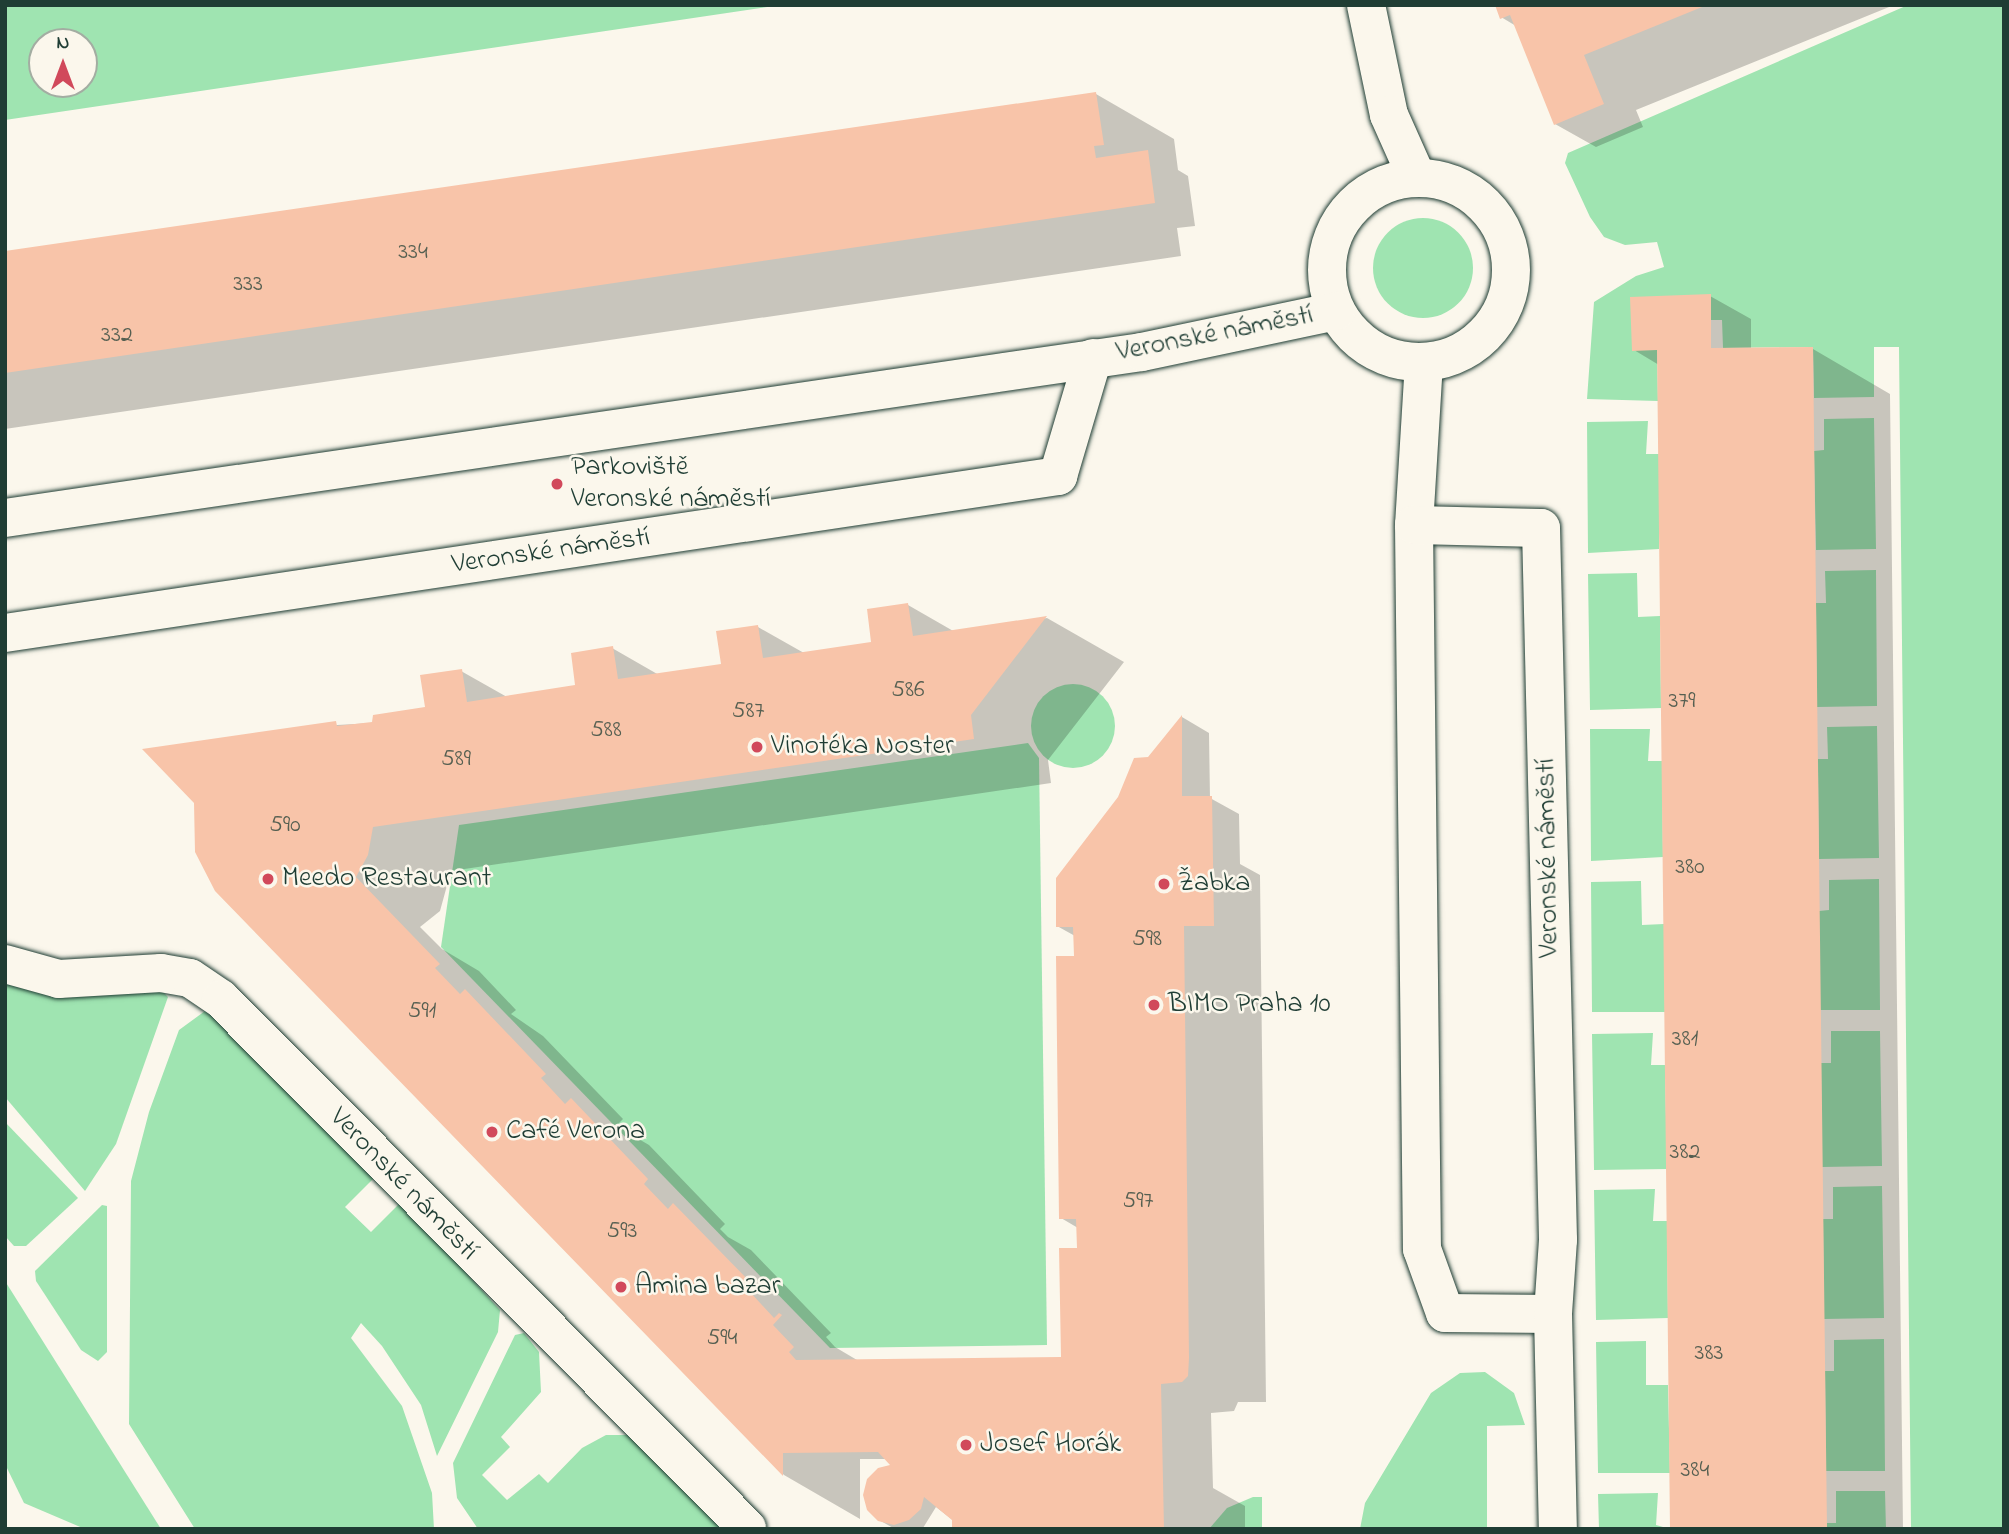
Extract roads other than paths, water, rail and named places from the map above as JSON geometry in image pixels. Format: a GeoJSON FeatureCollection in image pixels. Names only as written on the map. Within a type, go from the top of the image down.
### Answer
{"type":"FeatureCollection","features":[{"type":"Feature","properties":{"kind":"street"},"geometry":{"type":"LineString","coordinates":[[1366,5],[1389,115],[1418,178]]}},
{"type":"Feature","properties":{"kind":"street","name":"Veronské náměstí"},"geometry":{"type":"LineString","coordinates":[[1418,178],[1449,182],[1484,205],[1498,221],[1510,251],[1511,283],[1502,313],[1482,338],[1455,356],[1424,362],[1398,360],[1373,350],[1351,333],[1336,311],[1328,272],[1328,251],[1340,222],[1360,198],[1387,183],[1418,178]]}},
{"type":"Feature","properties":{"kind":"street","name":"Veronské náměstí"},"geometry":{"type":"LineString","coordinates":[[5,518],[1093,358],[1268,328],[1336,311]]}},
{"type":"Feature","properties":{"kind":"street","name":"Veronské náměstí"},"geometry":{"type":"LineString","coordinates":[[5,633],[1058,476],[1093,358]]}},
{"type":"Feature","properties":{"kind":"street"},"geometry":{"type":"LineString","coordinates":[[1424,362],[1414,525],[1422,1249],[1445,1312],[1553,1314]]}},
{"type":"Feature","properties":{"kind":"street","name":"Veronské náměstí"},"geometry":{"type":"LineString","coordinates":[[1414,525],[1541,528],[1558,1240],[1553,1314],[1558,1529]]}},
{"type":"Feature","properties":{"kind":"street","name":"Veronské náměstí"},"geometry":{"type":"LineString","coordinates":[[5,964],[60,979],[161,973],[190,978],[221,999],[747,1528]]}},
{"type":"Feature","properties":{"kind":"place","name":"Parkoviště Veronské náměstí"},"geometry":{"type":"Point","coordinates":[557,484]}},
{"type":"Feature","properties":{"kind":"place","name":"Vinotéka Noster"},"geometry":{"type":"Point","coordinates":[757,747]}},
{"type":"Feature","properties":{"kind":"place","name":"Meedo Restaurant"},"geometry":{"type":"Point","coordinates":[268,879]}},
{"type":"Feature","properties":{"kind":"place","name":"Žabka"},"geometry":{"type":"Point","coordinates":[1164,884]}},
{"type":"Feature","properties":{"kind":"place","name":"BIMO Praha 10"},"geometry":{"type":"Point","coordinates":[1154,1005]}},
{"type":"Feature","properties":{"kind":"place","name":"Café Verona"},"geometry":{"type":"Point","coordinates":[492,1132]}},
{"type":"Feature","properties":{"kind":"place","name":"Amina bazar"},"geometry":{"type":"Point","coordinates":[621,1287]}},
{"type":"Feature","properties":{"kind":"place","name":"Josef Horák"},"geometry":{"type":"Point","coordinates":[966,1445]}}]}
